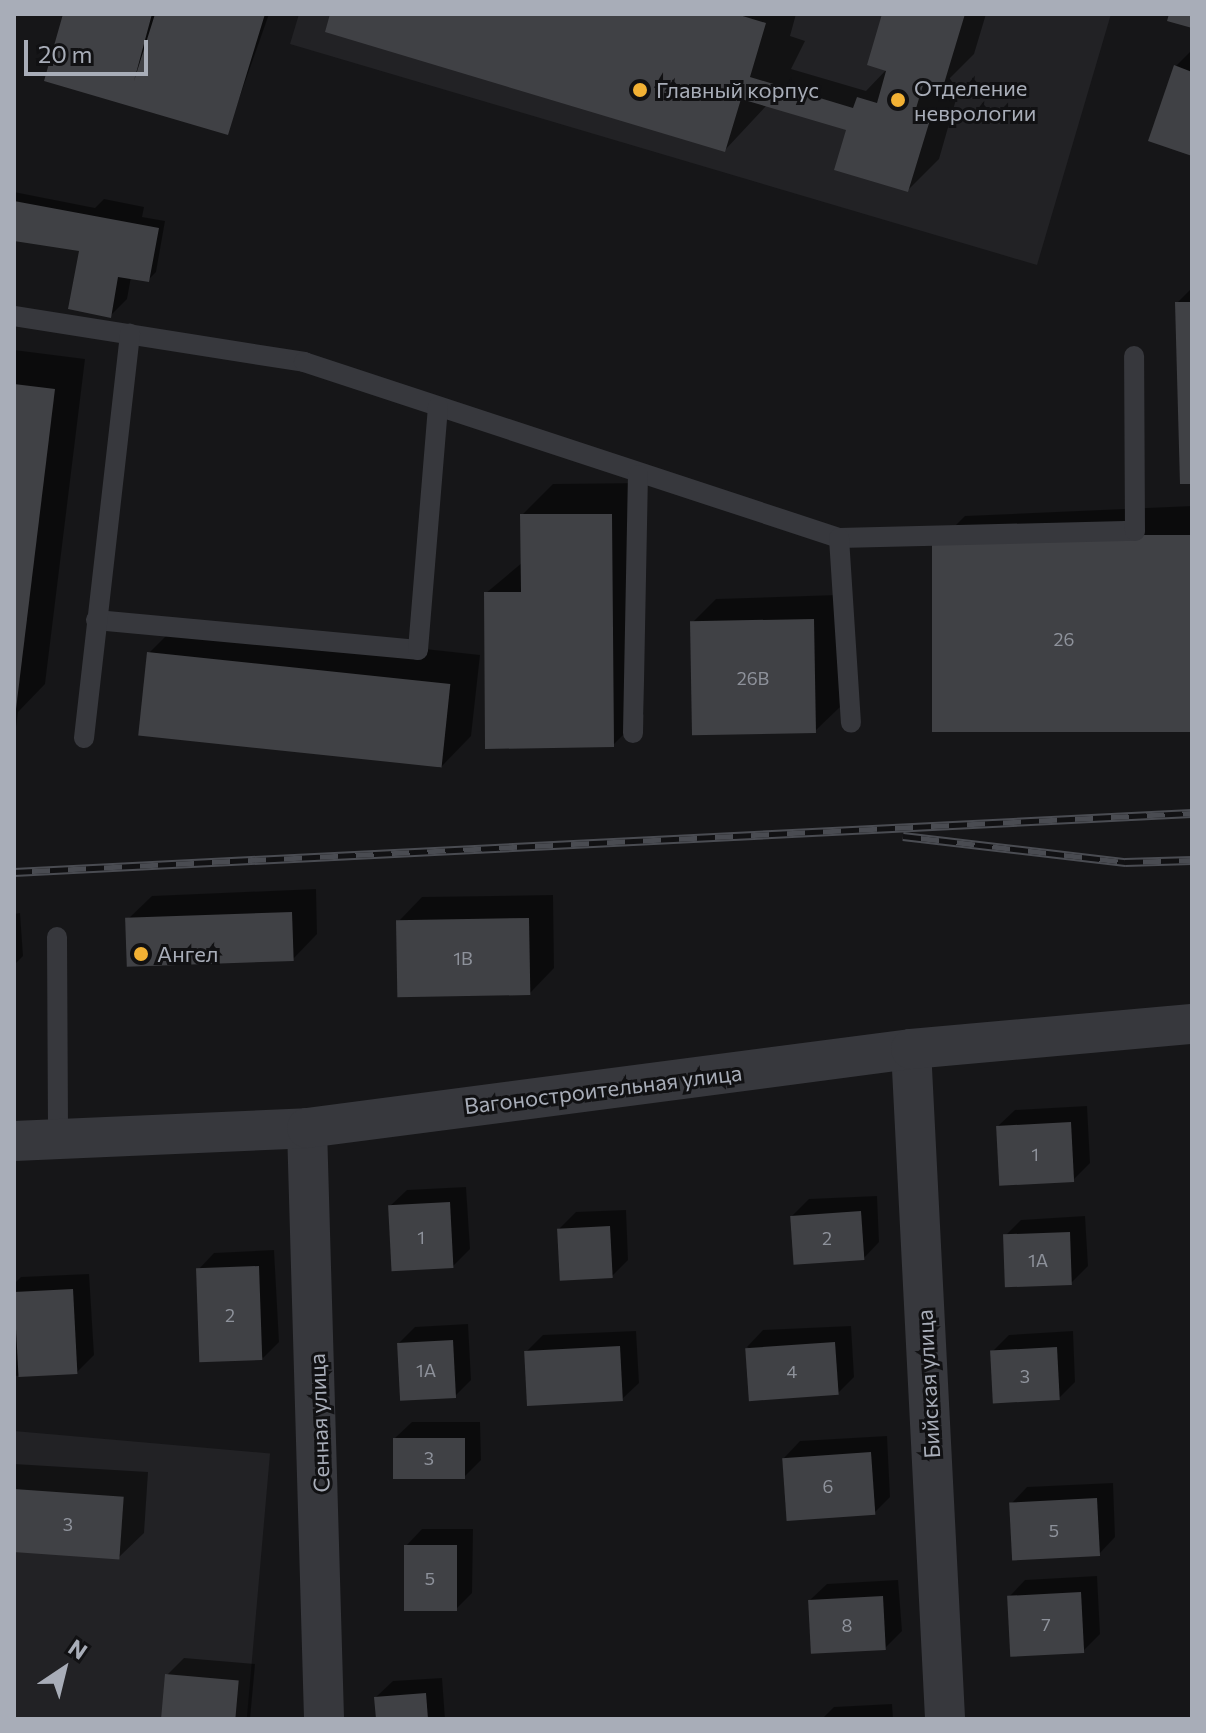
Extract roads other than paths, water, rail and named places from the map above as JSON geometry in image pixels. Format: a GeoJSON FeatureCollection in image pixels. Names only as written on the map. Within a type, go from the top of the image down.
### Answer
{"type":"FeatureCollection","features":[{"type":"Feature","properties":{"kind":"street","name":"Вагоностроительная улица"},"geometry":{"type":"LineString","coordinates":[[14,1141],[58,1136],[307,1128],[911,1049],[1192,1024]]}},
{"type":"Feature","properties":{"kind":"street","name":"Бийская улица"},"geometry":{"type":"LineString","coordinates":[[911,1049],[945,1719]]}},
{"type":"Feature","properties":{"kind":"street","name":"Сенная улица"},"geometry":{"type":"LineString","coordinates":[[307,1128],[324,1719]]}},
{"type":"Feature","properties":{"kind":"lane"},"geometry":{"type":"LineString","coordinates":[[14,316],[304,362],[638,475],[839,538],[1135,531],[1134,356]]}},
{"type":"Feature","properties":{"kind":"lane"},"geometry":{"type":"LineString","coordinates":[[84,738],[130,334]]}},
{"type":"Feature","properties":{"kind":"lane"},"geometry":{"type":"LineString","coordinates":[[96,620],[418,650],[438,407]]}},
{"type":"Feature","properties":{"kind":"lane"},"geometry":{"type":"LineString","coordinates":[[633,733],[638,475]]}},
{"type":"Feature","properties":{"kind":"lane"},"geometry":{"type":"LineString","coordinates":[[839,538],[851,723]]}},
{"type":"Feature","properties":{"kind":"lane"},"geometry":{"type":"LineString","coordinates":[[57,937],[58,1136]]}},
{"type":"Feature","properties":{"kind":"railway"},"geometry":{"type":"LineString","coordinates":[[14,872],[1192,813]]}},
{"type":"Feature","properties":{"kind":"railway"},"geometry":{"type":"LineString","coordinates":[[903,836],[1125,862],[1192,860]]}},
{"type":"Feature","properties":{"kind":"place","name":"Главный корпус"},"geometry":{"type":"Point","coordinates":[640,90]}},
{"type":"Feature","properties":{"kind":"place","name":"Отделение неврологии"},"geometry":{"type":"Point","coordinates":[898,100]}},
{"type":"Feature","properties":{"kind":"place","name":"Ангел"},"geometry":{"type":"Point","coordinates":[141,954]}}]}
